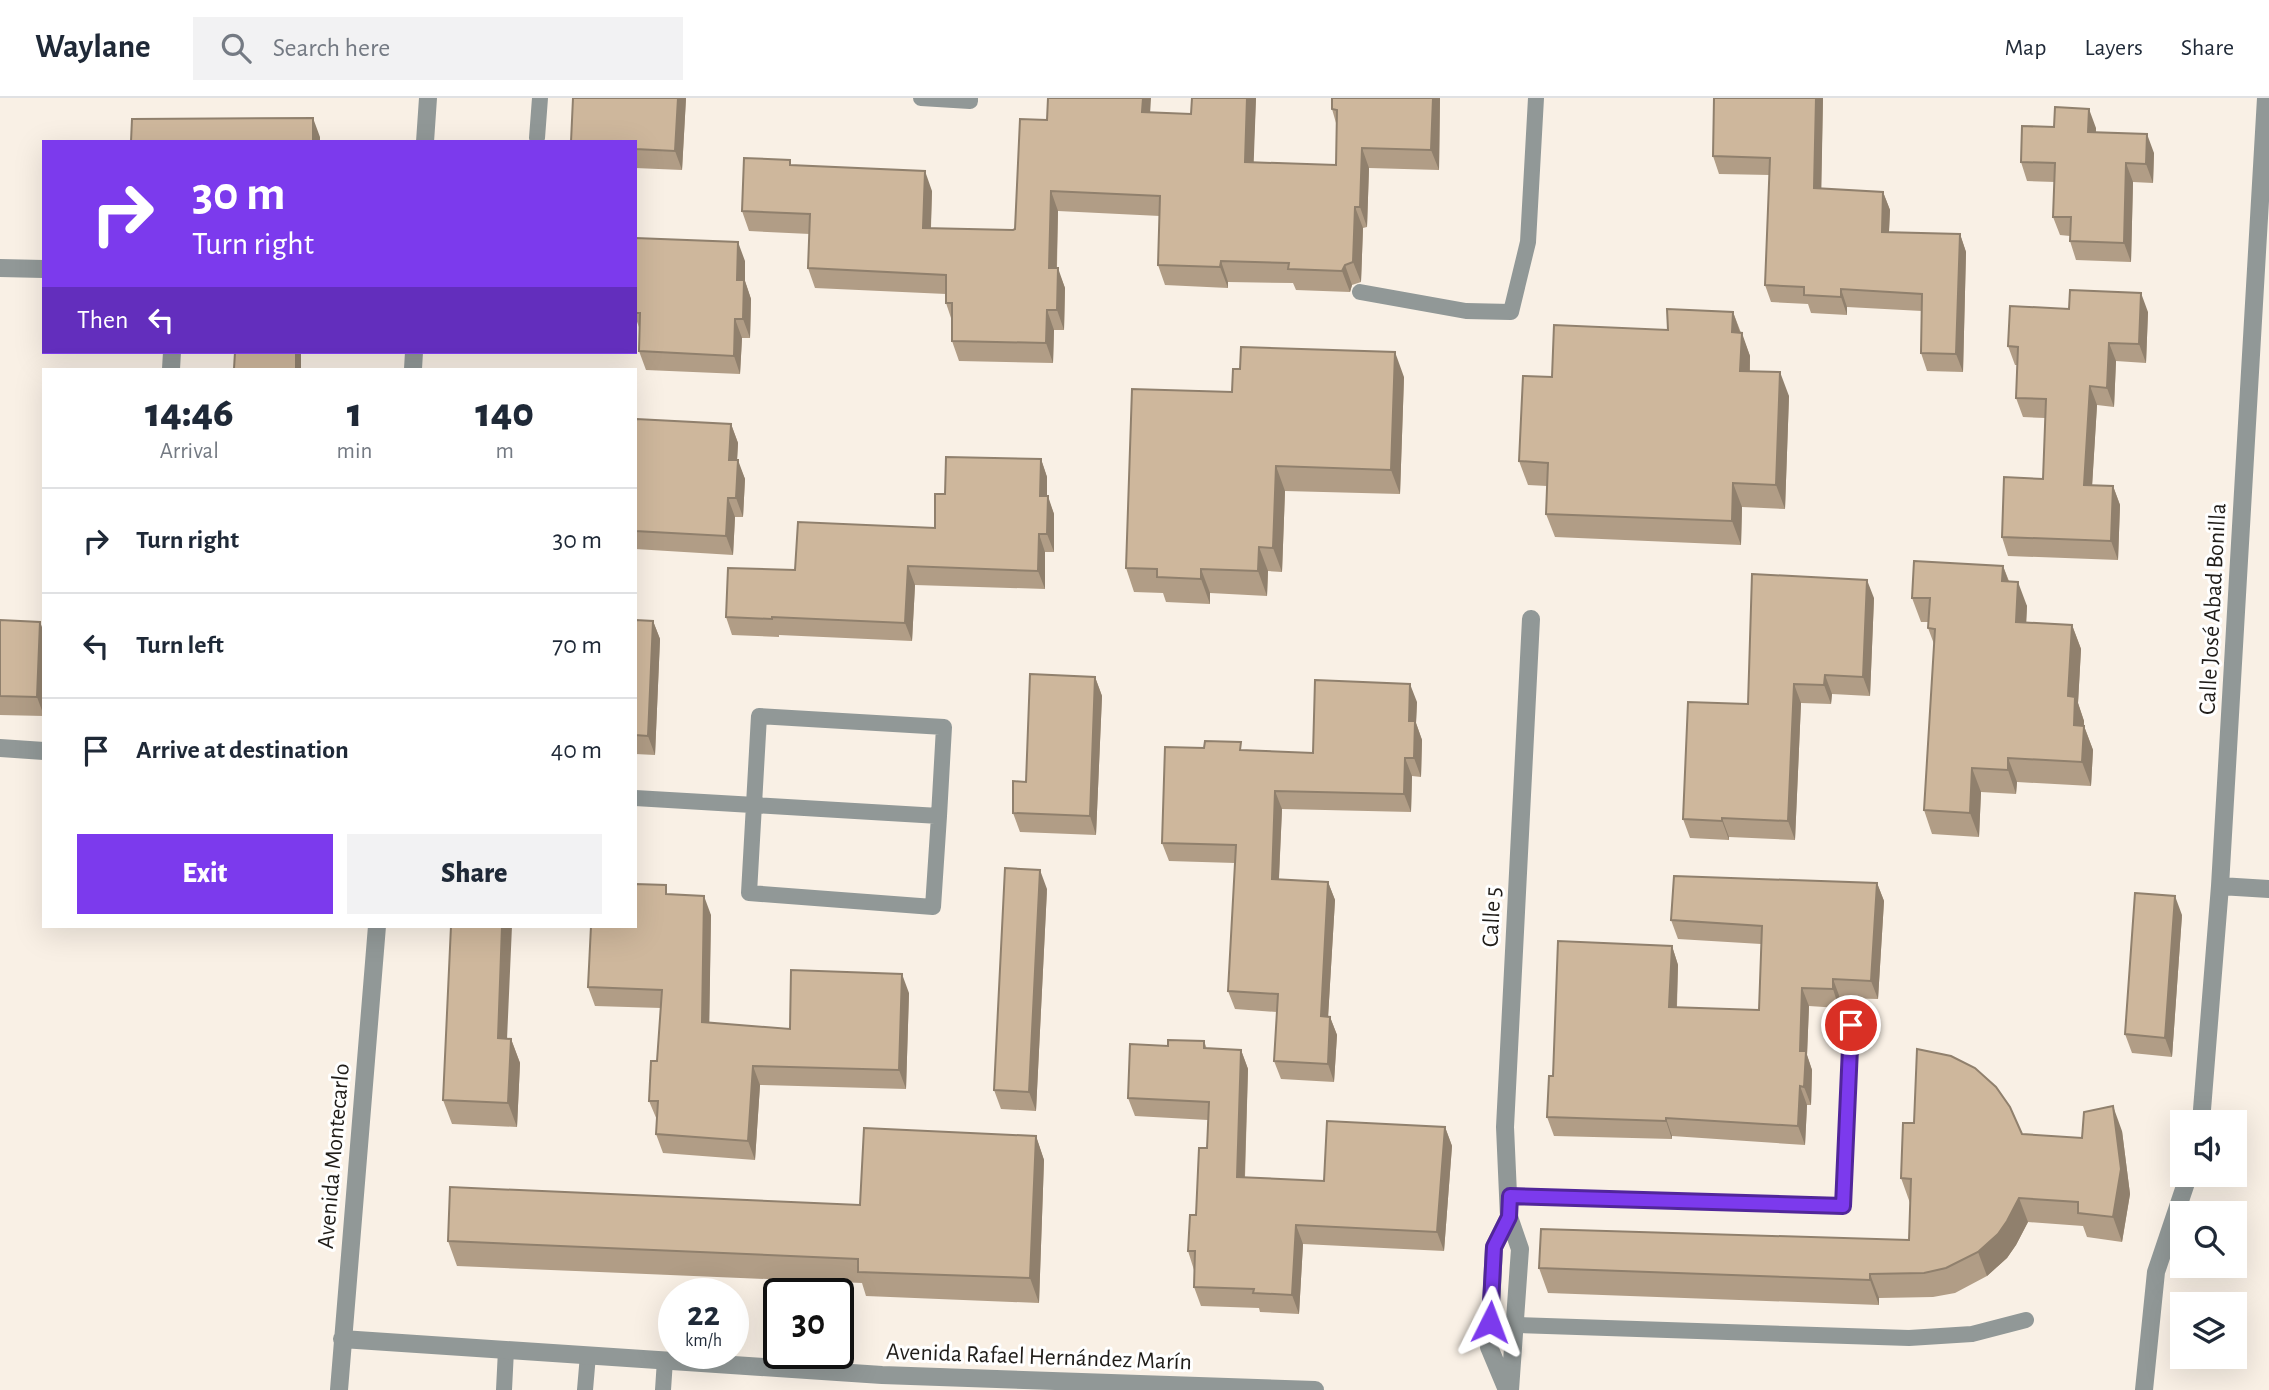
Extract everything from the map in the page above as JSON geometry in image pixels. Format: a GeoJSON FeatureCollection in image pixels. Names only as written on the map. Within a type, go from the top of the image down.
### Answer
{"type":"FeatureCollection","features":[{"type":"Feature","properties":{"kind":"street"},"geometry":{"type":"LineString","coordinates":[[425,140],[428,98]]}},
{"type":"Feature","properties":{"kind":"street","name":"Calle José Abad Bonilla"},"geometry":{"type":"LineString","coordinates":[[2202,1110],[2220,886],[2266,98]]}},
{"type":"Feature","properties":{"kind":"street"},"geometry":{"type":"LineString","coordinates":[[0,268],[42,269]]}},
{"type":"Feature","properties":{"kind":"street","name":"Calle 5"},"geometry":{"type":"LineString","coordinates":[[1508,1390],[1520,1249],[1509,1217],[1505,1127],[1531,619]]}},
{"type":"Feature","properties":{"kind":"street"},"geometry":{"type":"LineString","coordinates":[[0,748],[42,751]]}},
{"type":"Feature","properties":{"kind":"street"},"geometry":{"type":"LineString","coordinates":[[2220,886],[2269,888]]}},
{"type":"Feature","properties":{"kind":"street","name":"Avenida Montecarlo"},"geometry":{"type":"LineString","coordinates":[[339,1390],[377,928]]}},
{"type":"Feature","properties":{"kind":"street"},"geometry":{"type":"LineString","coordinates":[[2144,1390],[2156,1272],[2185,1187]]}},
{"type":"Feature","properties":{"kind":"street","name":"Calle 5"},"geometry":{"type":"LineString","coordinates":[[1508,1390],[1489,1347],[1494,1247],[1509,1217]]}},
{"type":"Feature","properties":{"kind":"street","name":"Avenida Rafael Hernández Marín"},"geometry":{"type":"LineString","coordinates":[[342,1339],[658,1360]]}},
{"type":"Feature","properties":{"kind":"street","name":"Avenida Rafael Hernández Marín"},"geometry":{"type":"LineString","coordinates":[[749,1369],[882,1383],[1315,1390]]}},
{"type":"Feature","properties":{"kind":"lane"},"geometry":{"type":"LineString","coordinates":[[537,138],[540,98]]}},
{"type":"Feature","properties":{"kind":"lane"},"geometry":{"type":"LineString","coordinates":[[922,98],[970,101],[970,98]]}},
{"type":"Feature","properties":{"kind":"lane"},"geometry":{"type":"LineString","coordinates":[[1360,292],[1466,311],[1511,312],[1528,242],[1536,98]]}},
{"type":"Feature","properties":{"kind":"lane"},"geometry":{"type":"LineString","coordinates":[[759,716],[944,726],[939,816],[933,907],[749,892],[759,716]]}},
{"type":"Feature","properties":{"kind":"lane"},"geometry":{"type":"LineString","coordinates":[[637,798],[939,816]]}},
{"type":"Feature","properties":{"kind":"lane"},"geometry":{"type":"LineString","coordinates":[[1510,1196],[1843,1206],[1851,1025]]}},
{"type":"Feature","properties":{"kind":"lane"},"geometry":{"type":"LineString","coordinates":[[1515,1325],[1909,1338],[1972,1334],[2026,1320]]}},
{"type":"Feature","properties":{"kind":"lane"},"geometry":{"type":"LineString","coordinates":[[504,1390],[506,1350]]}},
{"type":"Feature","properties":{"kind":"lane"},"geometry":{"type":"LineString","coordinates":[[585,1390],[588,1355]]}},
{"type":"Feature","properties":{"kind":"lane"},"geometry":{"type":"LineString","coordinates":[[663,1390],[664,1369]]}},
{"type":"Feature","properties":{"kind":"building"},"geometry":{"type":"Polygon","coordinates":[[[573,98],[678,98],[675,151],[637,149],[637,140],[571,140],[573,98]]]}},
{"type":"Feature","properties":{"kind":"building"},"geometry":{"type":"Polygon","coordinates":[[[1048,98],[1143,98],[1142,112],[1191,114],[1192,98],[1247,98],[1245,162],[1336,165],[1337,110],[1332,109],[1332,98],[1433,98],[1431,150],[1362,148],[1360,207],[1355,207],[1353,262],[1345,265],[1342,271],[1288,269],[1289,263],[1221,261],[1220,267],[1158,265],[1160,196],[1051,191],[1049,268],[1058,268],[1057,310],[1047,310],[1046,343],[952,341],[952,303],[946,303],[946,275],[808,268],[810,214],[742,211],[744,158],[790,160],[790,165],[925,171],[923,228],[1013,230],[1020,119],[1047,120],[1048,98]]]}},
{"type":"Feature","properties":{"kind":"building"},"geometry":{"type":"Polygon","coordinates":[[[1714,98],[1816,98],[1814,188],[1883,192],[1882,232],[1960,234],[1956,354],[1921,353],[1922,294],[1841,289],[1841,297],[1804,295],[1804,287],[1765,285],[1770,158],[1713,156],[1714,98]]]}},
{"type":"Feature","properties":{"kind":"building"},"geometry":{"type":"Polygon","coordinates":[[[2055,107],[2089,109],[2088,132],[2147,134],[2146,164],[2126,163],[2124,243],[2070,241],[2071,217],[2053,217],[2055,163],[2021,162],[2022,126],[2054,127],[2055,107]]]}},
{"type":"Feature","properties":{"kind":"building"},"geometry":{"type":"Polygon","coordinates":[[[313,118],[313,140],[131,140],[132,119],[313,118]]]}},
{"type":"Feature","properties":{"kind":"building"},"geometry":{"type":"Polygon","coordinates":[[[637,238],[738,242],[737,280],[744,280],[743,319],[735,319],[734,356],[639,351],[640,313],[637,313],[637,238]]]}},
{"type":"Feature","properties":{"kind":"building"},"geometry":{"type":"Polygon","coordinates":[[[2070,290],[2141,293],[2139,344],[2109,343],[2107,388],[2090,386],[2084,485],[2113,486],[2111,541],[2002,537],[2004,477],[2043,479],[2046,399],[2016,398],[2018,347],[2008,346],[2010,306],[2069,309],[2070,290]]]}},
{"type":"Feature","properties":{"kind":"building"},"geometry":{"type":"Polygon","coordinates":[[[1667,309],[1733,312],[1732,332],[1742,333],[1740,371],[1780,372],[1776,485],[1733,483],[1732,521],[1546,514],[1548,463],[1519,461],[1523,376],[1552,377],[1554,325],[1668,330],[1667,309]]]}},
{"type":"Feature","properties":{"kind":"building"},"geometry":{"type":"Polygon","coordinates":[[[1241,347],[1395,352],[1391,470],[1276,466],[1273,548],[1259,547],[1258,571],[1201,569],[1201,579],[1157,577],[1157,569],[1126,568],[1132,389],[1232,392],[1233,369],[1240,369],[1241,347]]]}},
{"type":"Feature","properties":{"kind":"building"},"geometry":{"type":"Polygon","coordinates":[[[235,354],[296,354],[296,368],[234,368],[235,354]]]}},
{"type":"Feature","properties":{"kind":"building"},"geometry":{"type":"Polygon","coordinates":[[[637,419],[731,424],[729,460],[738,460],[736,498],[728,498],[726,536],[637,531],[637,419]]]}},
{"type":"Feature","properties":{"kind":"building"},"geometry":{"type":"Polygon","coordinates":[[[946,457],[1041,459],[1040,496],[1048,496],[1047,534],[1039,534],[1038,571],[908,566],[905,623],[726,617],[728,568],[795,570],[798,522],[935,528],[935,494],[945,494],[946,457]]]}},
{"type":"Feature","properties":{"kind":"building"},"geometry":{"type":"Polygon","coordinates":[[[1914,561],[2003,566],[2002,581],[2018,582],[2016,622],[2072,625],[2068,696],[2075,697],[2074,725],[2084,726],[2082,762],[2008,758],[2008,770],[1972,768],[1970,813],[1924,810],[1935,629],[1928,628],[1930,598],[1912,598],[1914,561]]]}},
{"type":"Feature","properties":{"kind":"building"},"geometry":{"type":"Polygon","coordinates":[[[1752,574],[1867,580],[1863,677],[1825,675],[1824,685],[1794,684],[1788,821],[1683,819],[1688,702],[1748,704],[1752,574]]]}},
{"type":"Feature","properties":{"kind":"building"},"geometry":{"type":"Polygon","coordinates":[[[0,620],[40,622],[37,697],[0,696],[0,620]]]}},
{"type":"Feature","properties":{"kind":"building"},"geometry":{"type":"Polygon","coordinates":[[[637,620],[653,621],[648,736],[637,735],[637,620]]]}},
{"type":"Feature","properties":{"kind":"building"},"geometry":{"type":"Polygon","coordinates":[[[1030,674],[1095,677],[1090,816],[1013,813],[1013,781],[1026,782],[1030,674]]]}},
{"type":"Feature","properties":{"kind":"building"},"geometry":{"type":"Polygon","coordinates":[[[1315,680],[1410,684],[1409,721],[1415,721],[1414,758],[1405,758],[1404,794],[1275,791],[1272,879],[1328,882],[1321,1016],[1330,1017],[1328,1064],[1274,1061],[1278,994],[1228,991],[1236,845],[1162,843],[1165,747],[1204,748],[1205,741],[1241,742],[1240,750],[1313,753],[1315,680]]]}},
{"type":"Feature","properties":{"kind":"building"},"geometry":{"type":"Polygon","coordinates":[[[1005,868],[1040,870],[1029,1092],[994,1090],[1005,868]]]}},
{"type":"Feature","properties":{"kind":"building"},"geometry":{"type":"Polygon","coordinates":[[[1674,876],[1877,883],[1871,981],[1833,979],[1833,989],[1802,988],[1800,1051],[1806,1051],[1804,1087],[1800,1086],[1798,1126],[1666,1118],[1666,1121],[1547,1117],[1549,1076],[1553,1076],[1558,941],[1672,946],[1669,1007],[1759,1010],[1762,926],[1671,920],[1674,876]]]}},
{"type":"Feature","properties":{"kind":"building"},"geometry":{"type":"Polygon","coordinates":[[[637,884],[666,885],[666,894],[704,896],[702,1022],[790,1029],[791,970],[902,974],[899,1070],[753,1066],[748,1141],[656,1134],[658,1101],[649,1101],[651,1061],[657,1061],[662,990],[588,987],[591,928],[637,928],[637,884]]]}},
{"type":"Feature","properties":{"kind":"building"},"geometry":{"type":"Polygon","coordinates":[[[2135,893],[2175,896],[2165,1038],[2125,1034],[2135,893]]]}},
{"type":"Feature","properties":{"kind":"building"},"geometry":{"type":"Polygon","coordinates":[[[451,928],[502,928],[498,1038],[511,1039],[508,1103],[443,1100],[451,928]]]}},
{"type":"Feature","properties":{"kind":"building"},"geometry":{"type":"Polygon","coordinates":[[[1168,1040],[1204,1041],[1204,1048],[1241,1050],[1237,1177],[1324,1181],[1327,1121],[1445,1127],[1437,1232],[1296,1225],[1292,1295],[1253,1293],[1254,1289],[1194,1287],[1195,1251],[1188,1251],[1190,1215],[1196,1215],[1199,1148],[1207,1148],[1209,1102],[1128,1098],[1130,1044],[1168,1046],[1168,1040]]]}},
{"type":"Feature","properties":{"kind":"building"},"geometry":{"type":"Polygon","coordinates":[[[1917,1049],[1951,1056],[1975,1068],[1996,1087],[2010,1107],[2022,1134],[2082,1138],[2084,1112],[2113,1106],[2121,1169],[2113,1217],[2078,1213],[2078,1202],[2019,1198],[1998,1234],[1978,1252],[1946,1268],[1924,1273],[1870,1274],[1870,1280],[1539,1268],[1541,1229],[1909,1240],[1911,1179],[1901,1178],[1903,1123],[1914,1123],[1917,1049]]]}},
{"type":"Feature","properties":{"kind":"building"},"geometry":{"type":"Polygon","coordinates":[[[864,1128],[1036,1136],[1030,1278],[858,1272],[858,1259],[448,1241],[450,1187],[860,1205],[864,1128]]]}},
{"type":"Feature","properties":{"kind":"route"},"geometry":{"type":"LineString","coordinates":[[1490,1322],[1494,1247],[1509,1217],[1510,1196],[1843,1206],[1851,1025]]}}]}
